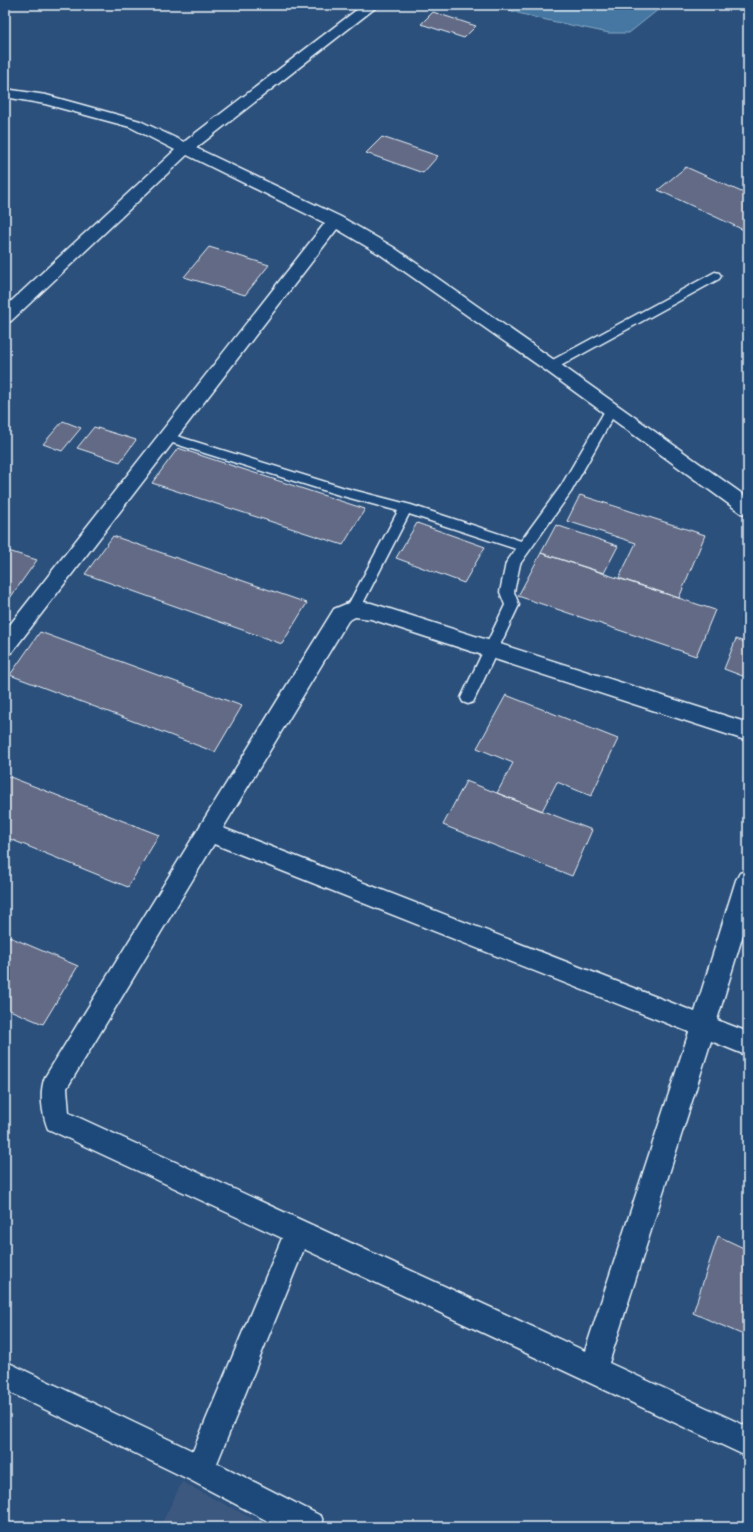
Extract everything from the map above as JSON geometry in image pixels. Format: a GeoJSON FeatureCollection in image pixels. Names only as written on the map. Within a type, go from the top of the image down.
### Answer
{"type":"FeatureCollection","features":[{"type":"Feature","properties":{"kind":"street"},"geometry":{"type":"LineString","coordinates":[[5,317],[185,149],[372,5]]}},
{"type":"Feature","properties":{"kind":"street"},"geometry":{"type":"LineString","coordinates":[[5,93],[46,100],[135,124],[335,221],[387,251],[551,366],[748,508]]}},
{"type":"Feature","properties":{"kind":"street"},"geometry":{"type":"LineString","coordinates":[[5,646],[335,221]]}},
{"type":"Feature","properties":{"kind":"street"},"geometry":{"type":"LineString","coordinates":[[748,732],[371,611],[353,609],[341,615],[54,1086],[57,1120],[748,1442]]}},
{"type":"Feature","properties":{"kind":"street"},"geometry":{"type":"LineString","coordinates":[[208,832],[748,1044]]}},
{"type":"Feature","properties":{"kind":"street"},"geometry":{"type":"LineString","coordinates":[[593,1370],[748,880]]}},
{"type":"Feature","properties":{"kind":"street"},"geometry":{"type":"LineString","coordinates":[[200,1470],[298,1232]]}},
{"type":"Feature","properties":{"kind":"street"},"geometry":{"type":"LineString","coordinates":[[5,1375],[200,1470],[310,1527]]}},
{"type":"Feature","properties":{"kind":"lane"},"geometry":{"type":"LineString","coordinates":[[551,366],[715,276]]}},
{"type":"Feature","properties":{"kind":"lane"},"geometry":{"type":"LineString","coordinates":[[468,698],[512,605],[507,592],[513,563],[566,489],[611,410]]}},
{"type":"Feature","properties":{"kind":"lane"},"geometry":{"type":"LineString","coordinates":[[167,437],[344,492],[406,508],[524,548]]}},
{"type":"Feature","properties":{"kind":"lane"},"geometry":{"type":"LineString","coordinates":[[353,609],[406,508]]}},
{"type":"Feature","properties":{"kind":"shaded area"},"geometry":{"type":"Polygon","coordinates":[[[488,5],[664,5],[629,33],[609,33],[537,18],[488,5]]]}},
{"type":"Feature","properties":{"kind":"shaded area"},"geometry":{"type":"Polygon","coordinates":[[[182,1482],[268,1527],[160,1527],[182,1482]]]}},
{"type":"Feature","properties":{"kind":"building"},"geometry":{"type":"Polygon","coordinates":[[[433,12],[476,26],[464,38],[421,24],[433,12]]]}},
{"type":"Feature","properties":{"kind":"building"},"geometry":{"type":"Polygon","coordinates":[[[382,137],[438,156],[423,173],[366,153],[382,137]]]}},
{"type":"Feature","properties":{"kind":"building"},"geometry":{"type":"Polygon","coordinates":[[[686,167],[748,195],[748,232],[658,190],[686,167]]]}},
{"type":"Feature","properties":{"kind":"building"},"geometry":{"type":"Polygon","coordinates":[[[209,247],[269,265],[245,295],[184,277],[209,247]]]}},
{"type":"Feature","properties":{"kind":"building"},"geometry":{"type":"Polygon","coordinates":[[[63,421],[81,428],[62,451],[43,444],[63,421]]]}},
{"type":"Feature","properties":{"kind":"building"},"geometry":{"type":"Polygon","coordinates":[[[94,427],[136,440],[120,462],[77,448],[94,427]]]}},
{"type":"Feature","properties":{"kind":"building"},"geometry":{"type":"Polygon","coordinates":[[[178,448],[365,509],[343,545],[152,483],[178,448]]]}},
{"type":"Feature","properties":{"kind":"building"},"geometry":{"type":"Polygon","coordinates":[[[580,495],[705,535],[679,598],[619,578],[636,543],[567,521],[580,495]]]}},
{"type":"Feature","properties":{"kind":"building"},"geometry":{"type":"Polygon","coordinates":[[[417,523],[485,547],[464,583],[396,558],[417,523]]]}},
{"type":"Feature","properties":{"kind":"building"},"geometry":{"type":"Polygon","coordinates":[[[556,525],[618,546],[604,573],[541,553],[556,525]]]}},
{"type":"Feature","properties":{"kind":"building"},"geometry":{"type":"Polygon","coordinates":[[[113,536],[307,603],[282,644],[85,574],[113,536]]]}},
{"type":"Feature","properties":{"kind":"building"},"geometry":{"type":"Polygon","coordinates":[[[5,550],[37,560],[5,605],[5,550]]]}},
{"type":"Feature","properties":{"kind":"building"},"geometry":{"type":"Polygon","coordinates":[[[541,553],[715,610],[696,656],[518,596],[541,553]]]}},
{"type":"Feature","properties":{"kind":"building"},"geometry":{"type":"Polygon","coordinates":[[[40,632],[242,706],[215,752],[10,675],[40,632]]]}},
{"type":"Feature","properties":{"kind":"building"},"geometry":{"type":"Polygon","coordinates":[[[736,639],[748,643],[748,678],[724,669],[736,639]]]}},
{"type":"Feature","properties":{"kind":"building"},"geometry":{"type":"Polygon","coordinates":[[[506,695],[618,739],[591,796],[557,782],[542,811],[497,793],[513,763],[477,748],[506,695]]]}},
{"type":"Feature","properties":{"kind":"building"},"geometry":{"type":"Polygon","coordinates":[[[5,775],[159,835],[128,887],[5,837],[5,775]]]}},
{"type":"Feature","properties":{"kind":"building"},"geometry":{"type":"Polygon","coordinates":[[[466,781],[592,830],[572,876],[443,825],[466,781]]]}},
{"type":"Feature","properties":{"kind":"building"},"geometry":{"type":"Polygon","coordinates":[[[5,935],[78,966],[43,1024],[5,1008],[5,935]]]}},
{"type":"Feature","properties":{"kind":"building"},"geometry":{"type":"Polygon","coordinates":[[[718,1236],[748,1250],[748,1337],[693,1313],[718,1236]]]}}]}
